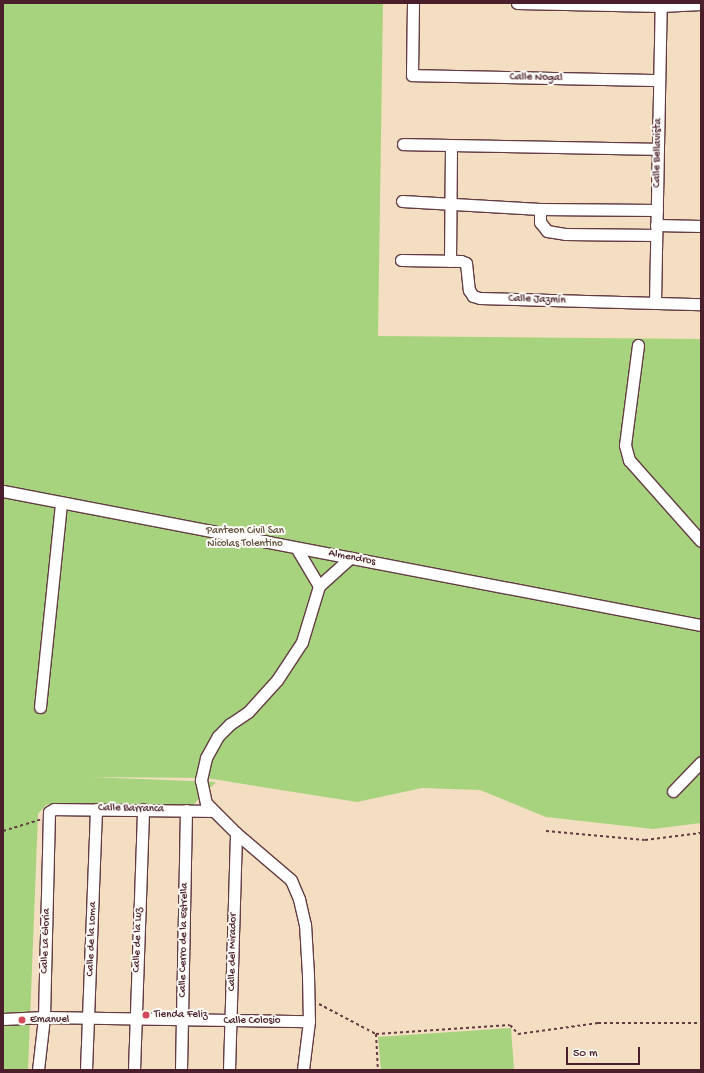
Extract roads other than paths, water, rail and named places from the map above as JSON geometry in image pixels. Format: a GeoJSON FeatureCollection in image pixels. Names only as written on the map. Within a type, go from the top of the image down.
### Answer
{"type":"FeatureCollection","features":[{"type":"Feature","properties":{"kind":"street","name":"Calle Nogal"},"geometry":{"type":"LineString","coordinates":[[413,3],[412,75],[659,80]]}},
{"type":"Feature","properties":{"kind":"street"},"geometry":{"type":"LineString","coordinates":[[517,3],[701,4]]}},
{"type":"Feature","properties":{"kind":"street","name":"Calle Bellavista"},"geometry":{"type":"LineString","coordinates":[[655,303],[661,4]]}},
{"type":"Feature","properties":{"kind":"street"},"geometry":{"type":"LineString","coordinates":[[403,144],[658,149]]}},
{"type":"Feature","properties":{"kind":"street"},"geometry":{"type":"LineString","coordinates":[[450,146],[450,261]]}},
{"type":"Feature","properties":{"kind":"street"},"geometry":{"type":"LineString","coordinates":[[402,201],[540,209],[657,210]]}},
{"type":"Feature","properties":{"kind":"street"},"geometry":{"type":"LineString","coordinates":[[540,209],[540,222],[547,231],[565,234],[656,230],[701,226]]}},
{"type":"Feature","properties":{"kind":"street","name":"Calle Jazmín"},"geometry":{"type":"LineString","coordinates":[[401,260],[450,261],[466,263],[469,290],[473,296],[480,298],[701,304]]}},
{"type":"Feature","properties":{"kind":"street"},"geometry":{"type":"LineString","coordinates":[[638,345],[625,445],[629,460],[701,541]]}},
{"type":"Feature","properties":{"kind":"street","name":"Almendros"},"geometry":{"type":"LineString","coordinates":[[3,491],[297,549],[701,625]]}},
{"type":"Feature","properties":{"kind":"street"},"geometry":{"type":"LineString","coordinates":[[40,707],[61,503]]}},
{"type":"Feature","properties":{"kind":"street"},"geometry":{"type":"LineString","coordinates":[[297,549],[319,586]]}},
{"type":"Feature","properties":{"kind":"street"},"geometry":{"type":"LineString","coordinates":[[303,1070],[309,1021],[309,999],[305,924],[299,898],[291,880],[236,834],[206,803],[201,780],[206,758],[218,736],[253,707],[277,680],[302,642],[319,586],[350,558]]}},
{"type":"Feature","properties":{"kind":"street"},"geometry":{"type":"LineString","coordinates":[[673,791],[701,762]]}},
{"type":"Feature","properties":{"kind":"street","name":"Calle Barranca"},"geometry":{"type":"LineString","coordinates":[[49,813],[54,809],[213,811]]}},
{"type":"Feature","properties":{"kind":"street","name":"Calle de la Loma"},"geometry":{"type":"LineString","coordinates":[[86,1070],[96,809]]}},
{"type":"Feature","properties":{"kind":"street","name":"Calle de la Luz"},"geometry":{"type":"LineString","coordinates":[[134,1070],[143,809]]}},
{"type":"Feature","properties":{"kind":"street","name":"Calle Cerro de la Estrella"},"geometry":{"type":"LineString","coordinates":[[181,1070],[186,810]]}},
{"type":"Feature","properties":{"kind":"street","name":"Calle La Gloria"},"geometry":{"type":"LineString","coordinates":[[38,1070],[44,1017],[49,813]]}},
{"type":"Feature","properties":{"kind":"street","name":"Calle del Mirador"},"geometry":{"type":"LineString","coordinates":[[229,1070],[232,1021],[236,834]]}},
{"type":"Feature","properties":{"kind":"street","name":"Calle Colosio"},"geometry":{"type":"LineString","coordinates":[[3,1019],[44,1017],[183,1021],[309,1021]]}},
{"type":"Feature","properties":{"kind":"place","name":"Tienda Feliz"},"geometry":{"type":"Point","coordinates":[146,1015]}},
{"type":"Feature","properties":{"kind":"place","name":"Emanuel"},"geometry":{"type":"Point","coordinates":[22,1020]}},
{"type":"Feature","properties":{"kind":"park label","name":"Panteon Civil San Nicolas Tolentino"},"geometry":{"type":"Point","coordinates":[245,538]}}]}
